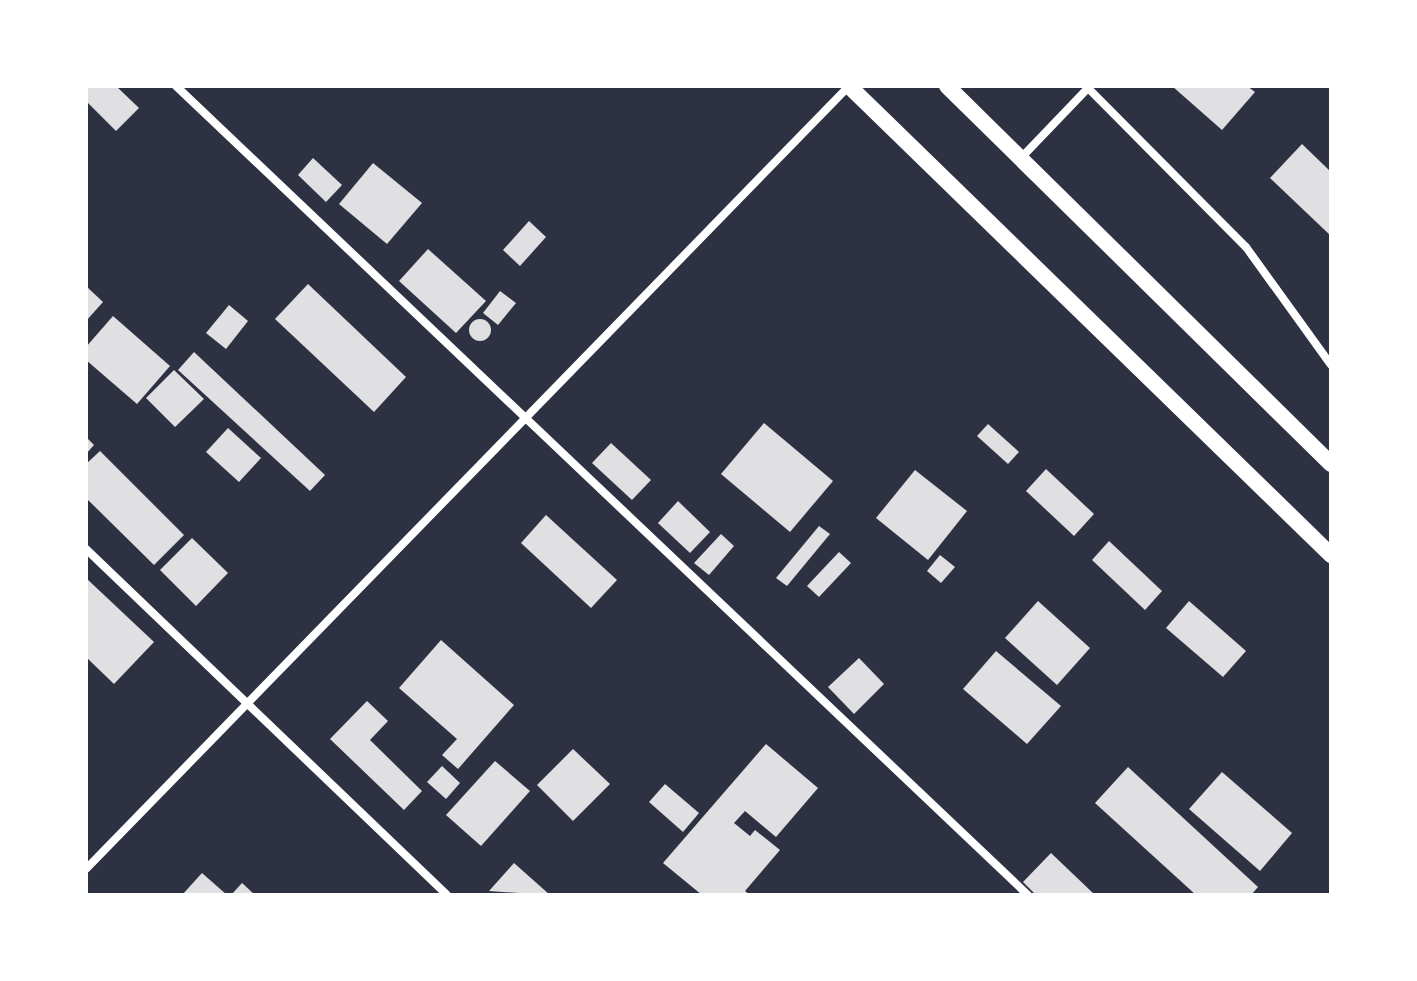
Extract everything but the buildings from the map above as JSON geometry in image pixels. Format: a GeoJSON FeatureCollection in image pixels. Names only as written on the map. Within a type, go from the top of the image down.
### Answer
{"type":"FeatureCollection","features":[{"type":"Feature","properties":{"kind":"main road"},"geometry":{"type":"LineString","coordinates":[[849,86],[1331,555]]}},
{"type":"Feature","properties":{"kind":"main road"},"geometry":{"type":"LineString","coordinates":[[947,86],[1331,464]]}},
{"type":"Feature","properties":{"kind":"street"},"geometry":{"type":"LineString","coordinates":[[176,86],[1028,895]]}},
{"type":"Feature","properties":{"kind":"street"},"geometry":{"type":"LineString","coordinates":[[86,869],[849,86]]}},
{"type":"Feature","properties":{"kind":"street"},"geometry":{"type":"LineString","coordinates":[[1020,159],[1087,87],[1246,247],[1331,365]]}},
{"type":"Feature","properties":{"kind":"street"},"geometry":{"type":"LineString","coordinates":[[86,549],[447,895]]}}]}
